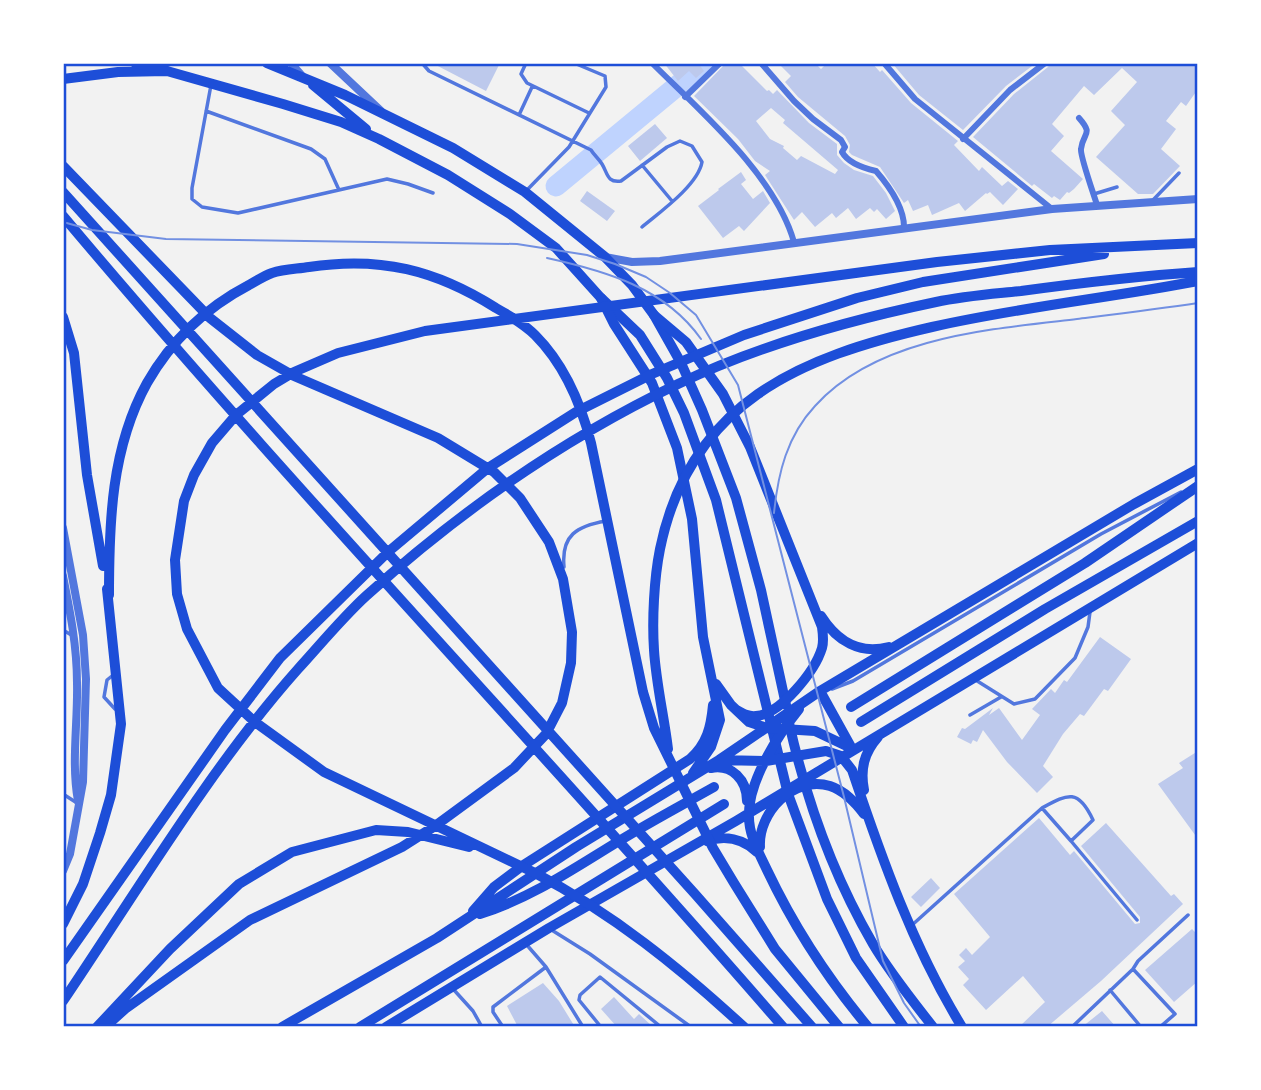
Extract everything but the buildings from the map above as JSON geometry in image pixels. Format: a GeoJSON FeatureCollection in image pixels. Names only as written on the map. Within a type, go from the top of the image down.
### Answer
{"type":"FeatureCollection","features":[{"type":"Feature","properties":{"kind":"highway"},"geometry":{"type":"LineString","coordinates":[[135,63],[167,71]]}},
{"type":"Feature","properties":{"kind":"highway"},"geometry":{"type":"LineString","coordinates":[[63,166],[204,312],[257,355],[294,376],[438,438],[494,472],[520,498],[541,529],[560,567],[569,603],[572,644],[568,685],[555,719],[526,757],[435,826],[402,847],[250,920],[125,1009],[105,1027]]}},
{"type":"Feature","properties":{"kind":"highway"},"geometry":{"type":"LineString","coordinates":[[63,192],[812,1027]]}},
{"type":"Feature","properties":{"kind":"highway"},"geometry":{"type":"LineString","coordinates":[[63,216],[229,407],[677,904],[783,1027]]}},
{"type":"Feature","properties":{"kind":"highway"},"geometry":{"type":"LineString","coordinates":[[744,1027],[680,971],[617,922],[564,888],[324,772],[261,727],[218,688],[187,629],[177,594],[175,560],[184,501],[194,475],[212,443],[236,415],[274,384],[338,353],[425,331],[937,262],[1051,250],[1198,243]]}},
{"type":"Feature","properties":{"kind":"highway"},"geometry":{"type":"LineString","coordinates":[[63,961],[225,730],[280,658],[400,541],[488,468],[576,412],[652,374],[744,335],[857,298],[923,282],[1151,246]]}},
{"type":"Feature","properties":{"kind":"highway"},"geometry":{"type":"LineString","coordinates":[[109,595],[109,536],[117,467],[131,420],[155,371],[192,324],[206,311],[272,273],[348,262],[419,271],[445,280],[482,299],[534,334],[560,366],[580,408],[589,435],[637,666],[654,728],[713,848],[734,883],[775,948],[839,1027]]}},
{"type":"Feature","properties":{"kind":"highway"},"geometry":{"type":"LineString","coordinates":[[63,1000],[229,754],[296,672],[363,599],[465,515],[589,432],[679,384],[748,355],[858,320],[939,301],[1084,282],[1198,272]]}},
{"type":"Feature","properties":{"kind":"highway"},"geometry":{"type":"LineString","coordinates":[[669,754],[654,648],[660,551],[670,509],[686,473],[705,445],[741,407],[779,379],[813,362],[898,335],[986,314],[1198,281]]}},
{"type":"Feature","properties":{"kind":"highway"},"geometry":{"type":"LineString","coordinates":[[601,298],[614,324],[648,376],[677,448],[692,519],[707,662],[719,725],[711,747],[689,779]]}},
{"type":"Feature","properties":{"kind":"highway"},"geometry":{"type":"LineString","coordinates":[[654,315],[686,342],[723,394],[750,447],[822,627],[823,645],[815,664],[787,698],[766,713],[754,716],[735,709]]}},
{"type":"Feature","properties":{"kind":"highway"},"geometry":{"type":"LineString","coordinates":[[63,317],[74,354],[87,475],[109,595],[121,724],[111,794],[87,875],[63,924]]}},
{"type":"Feature","properties":{"kind":"highway"},"geometry":{"type":"LineString","coordinates":[[282,1027],[399,961],[576,847],[719,760],[820,691],[1198,469]]}},
{"type":"Feature","properties":{"kind":"highway"},"geometry":{"type":"LineString","coordinates":[[851,706],[1085,563],[1198,485]]}},
{"type":"Feature","properties":{"kind":"highway"},"geometry":{"type":"LineString","coordinates":[[861,722],[1045,609],[1198,521]]}},
{"type":"Feature","properties":{"kind":"highway"},"geometry":{"type":"LineString","coordinates":[[386,1027],[549,928],[736,821],[1198,543]]}},
{"type":"Feature","properties":{"kind":"highway"},"geometry":{"type":"LineString","coordinates":[[815,604],[831,629],[855,647],[874,651],[901,644]]}},
{"type":"Feature","properties":{"kind":"highway"},"geometry":{"type":"LineString","coordinates":[[707,662],[720,692],[749,722],[767,728],[821,733],[853,749]]}},
{"type":"Feature","properties":{"kind":"highway"},"geometry":{"type":"LineString","coordinates":[[467,918],[495,887],[522,866],[676,769],[697,752],[710,728],[714,688]]}},
{"type":"Feature","properties":{"kind":"highway"},"geometry":{"type":"LineString","coordinates":[[820,691],[853,749]]}},
{"type":"Feature","properties":{"kind":"highway"},"geometry":{"type":"LineString","coordinates":[[808,699],[784,730],[752,793],[749,813],[753,837],[782,902],[804,939],[868,1027]]}},
{"type":"Feature","properties":{"kind":"highway"},"geometry":{"type":"LineString","coordinates":[[869,822],[862,766],[870,747],[882,732]]}},
{"type":"Feature","properties":{"kind":"highway"},"geometry":{"type":"LineString","coordinates":[[719,760],[766,761],[821,750],[841,756],[852,770],[910,928],[962,1027]]}},
{"type":"Feature","properties":{"kind":"highway"},"geometry":{"type":"LineString","coordinates":[[701,771],[722,767],[740,778],[747,792],[747,800],[736,821]]}},
{"type":"Feature","properties":{"kind":"highway"},"geometry":{"type":"LineString","coordinates":[[761,856],[760,836],[768,812],[787,795],[806,786],[823,785],[842,792],[856,804],[869,822]]}},
{"type":"Feature","properties":{"kind":"highway"},"geometry":{"type":"LineString","coordinates":[[467,918],[515,901],[544,887],[714,787]]}},
{"type":"Feature","properties":{"kind":"highway"},"geometry":{"type":"LineString","coordinates":[[359,1027],[724,804]]}},
{"type":"Feature","properties":{"kind":"highway"},"geometry":{"type":"LineString","coordinates":[[97,1027],[170,949],[239,884],[292,852],[376,830],[408,832],[499,856]]}},
{"type":"Feature","properties":{"kind":"highway"},"geometry":{"type":"LineString","coordinates":[[687,848],[714,839],[731,838],[747,844],[761,856]]}},
{"type":"Feature","properties":{"kind":"main road"},"geometry":{"type":"LineString","coordinates":[[267,63],[383,112],[453,148],[525,192],[605,257],[632,285],[654,315],[681,363],[736,498],[761,590],[794,745],[817,823],[848,896],[873,945],[933,1027]]}},
{"type":"Feature","properties":{"kind":"main road"},"geometry":{"type":"LineString","coordinates":[[63,79],[118,72],[167,71],[341,122],[448,175],[511,215],[556,248],[601,298],[640,335],[667,378],[684,412],[716,500],[788,794],[827,899],[856,958],[904,1027]]}},
{"type":"Feature","properties":{"kind":"main road"},"geometry":{"type":"LineString","coordinates":[[304,78],[379,139]]}},
{"type":"Feature","properties":{"kind":"street"},"geometry":{"type":"LineString","coordinates":[[291,63],[304,78]]}},
{"type":"Feature","properties":{"kind":"street"},"geometry":{"type":"LineString","coordinates":[[330,63],[383,112]]}},
{"type":"Feature","properties":{"kind":"street"},"geometry":{"type":"LineString","coordinates":[[652,63],[741,152],[783,213],[794,242]]}},
{"type":"Feature","properties":{"kind":"street"},"geometry":{"type":"LineString","coordinates":[[683,94],[720,63]]}},
{"type":"Feature","properties":{"kind":"street"},"geometry":{"type":"LineString","coordinates":[[761,63],[813,119],[841,140],[845,147],[842,152],[844,156],[865,169],[876,171],[888,185],[903,213],[904,229]]}},
{"type":"Feature","properties":{"kind":"street"},"geometry":{"type":"LineString","coordinates":[[884,63],[915,99],[1052,209]]}},
{"type":"Feature","properties":{"kind":"street"},"geometry":{"type":"LineString","coordinates":[[963,139],[1010,90],[1045,63]]}},
{"type":"Feature","properties":{"kind":"street"},"geometry":{"type":"LineString","coordinates":[[1079,118],[1087,126],[1088,133],[1080,150],[1097,205]]}},
{"type":"Feature","properties":{"kind":"street"},"geometry":{"type":"LineString","coordinates":[[605,257],[632,262],[660,261],[1052,209],[1198,199]]}},
{"type":"Feature","properties":{"kind":"street"},"geometry":{"type":"LineString","coordinates":[[63,528],[83,635],[86,679],[83,782],[70,854],[63,871]]}},
{"type":"Feature","properties":{"kind":"street"},"geometry":{"type":"LineString","coordinates":[[63,576],[75,637],[77,693],[74,782],[79,804]]}},
{"type":"Feature","properties":{"kind":"lane"},"geometry":{"type":"LineString","coordinates":[[422,63],[429,71],[591,150],[607,178],[614,182],[621,181],[680,141],[692,146],[702,162],[701,171],[642,227]]}},
{"type":"Feature","properties":{"kind":"lane"},"geometry":{"type":"LineString","coordinates":[[526,63],[521,74],[532,87],[589,113]]}},
{"type":"Feature","properties":{"kind":"lane"},"geometry":{"type":"LineString","coordinates":[[525,192],[572,141],[606,87],[606,78],[574,63]]}},
{"type":"Feature","properties":{"kind":"lane"},"geometry":{"type":"LineString","coordinates":[[212,83],[192,188],[192,199],[202,207],[238,212],[387,179],[433,193]]}},
{"type":"Feature","properties":{"kind":"lane"},"geometry":{"type":"LineString","coordinates":[[519,115],[532,87]]}},
{"type":"Feature","properties":{"kind":"lane"},"geometry":{"type":"LineString","coordinates":[[206,111],[310,149],[325,159],[339,190]]}},
{"type":"Feature","properties":{"kind":"lane"},"geometry":{"type":"LineString","coordinates":[[642,165],[672,201]]}},
{"type":"Feature","properties":{"kind":"lane"},"geometry":{"type":"LineString","coordinates":[[1152,201],[1179,173]]}},
{"type":"Feature","properties":{"kind":"lane"},"geometry":{"type":"LineString","coordinates":[[1094,194],[1117,187]]}},
{"type":"Feature","properties":{"kind":"lane"},"geometry":{"type":"LineString","coordinates":[[820,691],[853,681],[1122,522],[1198,485]]}},
{"type":"Feature","properties":{"kind":"lane"},"geometry":{"type":"LineString","coordinates":[[569,603],[563,557],[569,538],[583,526],[608,520]]}},
{"type":"Feature","properties":{"kind":"lane"},"geometry":{"type":"LineString","coordinates":[[972,678],[1014,704],[1031,701],[1075,658],[1088,627],[1090,608]]}},
{"type":"Feature","properties":{"kind":"lane"},"geometry":{"type":"LineString","coordinates":[[63,630],[75,637]]}},
{"type":"Feature","properties":{"kind":"lane"},"geometry":{"type":"LineString","coordinates":[[970,715],[1001,697]]}},
{"type":"Feature","properties":{"kind":"lane"},"geometry":{"type":"LineString","coordinates":[[63,794],[79,804]]}},
{"type":"Feature","properties":{"kind":"lane"},"geometry":{"type":"LineString","coordinates":[[910,928],[1042,808],[1067,795],[1073,796],[1081,803],[1093,820],[1071,841]]}},
{"type":"Feature","properties":{"kind":"lane"},"geometry":{"type":"LineString","coordinates":[[1042,808],[1137,920]]}},
{"type":"Feature","properties":{"kind":"lane"},"geometry":{"type":"LineString","coordinates":[[1072,1027],[1188,915]]}},
{"type":"Feature","properties":{"kind":"lane"},"geometry":{"type":"LineString","coordinates":[[549,928],[611,968],[691,1027]]}},
{"type":"Feature","properties":{"kind":"lane"},"geometry":{"type":"LineString","coordinates":[[525,943],[546,967],[583,1027]]}},
{"type":"Feature","properties":{"kind":"lane"},"geometry":{"type":"LineString","coordinates":[[503,1027],[493,1012],[493,1007],[546,967]]}},
{"type":"Feature","properties":{"kind":"lane"},"geometry":{"type":"LineString","coordinates":[[1133,969],[1175,1014],[1160,1027]]}},
{"type":"Feature","properties":{"kind":"lane"},"geometry":{"type":"LineString","coordinates":[[601,1027],[579,1000],[580,995],[600,977],[661,1027]]}},
{"type":"Feature","properties":{"kind":"lane"},"geometry":{"type":"LineString","coordinates":[[452,988],[473,1011],[482,1027]]}},
{"type":"Feature","properties":{"kind":"lane"},"geometry":{"type":"LineString","coordinates":[[1110,990],[1141,1027]]}},
{"type":"Feature","properties":{"kind":"waterway"},"geometry":{"type":"LineString","coordinates":[[556,186],[705,63]]}},
{"type":"Feature","properties":{"kind":"tram line"},"geometry":{"type":"LineString","coordinates":[[63,222],[92,230],[166,239],[517,244],[587,255],[615,264],[646,277],[696,315],[738,385],[844,797],[883,961],[904,1003],[921,1027]]}},
{"type":"Feature","properties":{"kind":"tram line"},"geometry":{"type":"LineString","coordinates":[[547,258],[591,269],[633,284],[670,307],[701,339]]}},
{"type":"Feature","properties":{"kind":"tram line"},"geometry":{"type":"LineString","coordinates":[[774,513],[781,469],[797,430],[815,406],[841,383],[870,365],[937,340],[973,333],[1198,303]]}}]}
